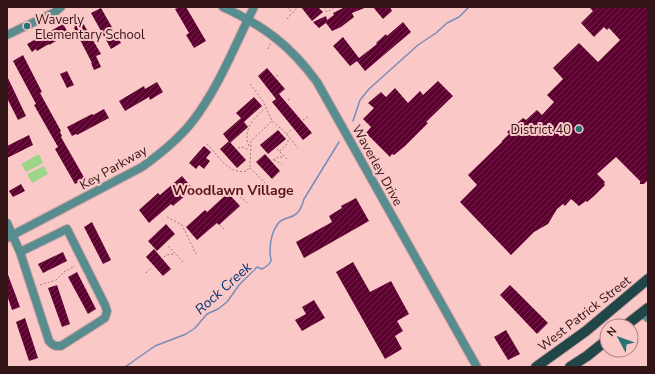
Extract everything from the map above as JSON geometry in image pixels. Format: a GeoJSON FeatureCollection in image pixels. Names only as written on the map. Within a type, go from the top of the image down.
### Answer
{"type":"FeatureCollection","features":[{"type":"Feature","properties":{"kind":"main road","name":"West Patrick Street"},"geometry":{"type":"LineString","coordinates":[[536,367],[586,331],[648,279]]}},
{"type":"Feature","properties":{"kind":"main road"},"geometry":{"type":"LineString","coordinates":[[570,367],[599,346]]}},
{"type":"Feature","properties":{"kind":"main road"},"geometry":{"type":"LineString","coordinates":[[576,367],[587,356]]}},
{"type":"Feature","properties":{"kind":"street"},"geometry":{"type":"LineString","coordinates":[[7,35],[54,12],[61,7]]}},
{"type":"Feature","properties":{"kind":"street","name":"Waverley Drive"},"geometry":{"type":"LineString","coordinates":[[222,7],[248,19],[281,42],[306,67],[317,82],[477,367]]}},
{"type":"Feature","properties":{"kind":"street","name":"Key Parkway"},"geometry":{"type":"LineString","coordinates":[[10,237],[142,167],[180,136],[204,105],[254,7]]}},
{"type":"Feature","properties":{"kind":"street"},"geometry":{"type":"LineString","coordinates":[[7,223],[10,237],[20,252],[49,341],[52,345],[61,346],[105,318],[107,311],[105,305],[67,229],[20,252]]}},
{"type":"Feature","properties":{"kind":"path"},"geometry":{"type":"LineString","coordinates":[[288,7],[288,9],[293,12]]}},
{"type":"Feature","properties":{"kind":"path"},"geometry":{"type":"LineString","coordinates":[[287,19],[298,7]]}},
{"type":"Feature","properties":{"kind":"path"},"geometry":{"type":"LineString","coordinates":[[324,7],[327,12],[334,7]]}},
{"type":"Feature","properties":{"kind":"path"},"geometry":{"type":"LineString","coordinates":[[268,50],[272,42]]}},
{"type":"Feature","properties":{"kind":"path"},"geometry":{"type":"LineString","coordinates":[[250,84],[263,101],[272,121],[298,148]]}},
{"type":"Feature","properties":{"kind":"path"},"geometry":{"type":"LineString","coordinates":[[250,147],[247,137],[250,126],[253,120],[265,108]]}},
{"type":"Feature","properties":{"kind":"path"},"geometry":{"type":"LineString","coordinates":[[304,120],[309,116]]}},
{"type":"Feature","properties":{"kind":"path"},"geometry":{"type":"LineString","coordinates":[[207,144],[229,167],[240,171],[248,171],[252,139],[272,121]]}},
{"type":"Feature","properties":{"kind":"path"},"geometry":{"type":"LineString","coordinates":[[286,134],[290,130]]}},
{"type":"Feature","properties":{"kind":"path"},"geometry":{"type":"LineString","coordinates":[[280,152],[288,144],[289,137]]}},
{"type":"Feature","properties":{"kind":"path"},"geometry":{"type":"LineString","coordinates":[[288,144],[294,144]]}},
{"type":"Feature","properties":{"kind":"path"},"geometry":{"type":"LineString","coordinates":[[238,148],[242,147],[250,150]]}},
{"type":"Feature","properties":{"kind":"path"},"geometry":{"type":"LineString","coordinates":[[277,149],[287,159]]}},
{"type":"Feature","properties":{"kind":"path"},"geometry":{"type":"LineString","coordinates":[[282,164],[274,160],[284,157]]}},
{"type":"Feature","properties":{"kind":"path"},"geometry":{"type":"LineString","coordinates":[[249,168],[268,186]]}},
{"type":"Feature","properties":{"kind":"path"},"geometry":{"type":"LineString","coordinates":[[233,195],[237,194],[247,203]]}},
{"type":"Feature","properties":{"kind":"path"},"geometry":{"type":"LineString","coordinates":[[168,217],[182,225],[196,254]]}},
{"type":"Feature","properties":{"kind":"path"},"geometry":{"type":"LineString","coordinates":[[220,224],[224,229]]}},
{"type":"Feature","properties":{"kind":"path"},"geometry":{"type":"LineString","coordinates":[[168,246],[183,262]]}},
{"type":"Feature","properties":{"kind":"path"},"geometry":{"type":"LineString","coordinates":[[164,257],[166,255],[175,254]]}},
{"type":"Feature","properties":{"kind":"path"},"geometry":{"type":"LineString","coordinates":[[40,286],[56,280],[64,272],[75,266]]}},
{"type":"Feature","properties":{"kind":"path"},"geometry":{"type":"LineString","coordinates":[[146,272],[152,267]]}},
{"type":"Feature","properties":{"kind":"green space"},"geometry":{"type":"Polygon","coordinates":[[[39,154],[43,163],[26,172],[21,164],[39,154]]]}},
{"type":"Feature","properties":{"kind":"green space"},"geometry":{"type":"Polygon","coordinates":[[[44,166],[48,174],[32,183],[27,174],[44,166]]]}},
{"type":"Feature","properties":{"kind":"building"},"geometry":{"type":"Polygon","coordinates":[[[179,7],[186,7],[206,41],[194,48],[186,35],[189,33],[175,9],[179,7]]]}},
{"type":"Feature","properties":{"kind":"building"},"geometry":{"type":"Polygon","coordinates":[[[301,7],[318,7],[323,12],[312,21],[301,7]]]}},
{"type":"Feature","properties":{"kind":"building"},"geometry":{"type":"Polygon","coordinates":[[[345,7],[367,7],[352,13],[354,17],[341,27],[332,31],[326,23],[319,28],[313,22],[326,16],[327,20],[334,15],[333,13],[345,7]]]}},
{"type":"Feature","properties":{"kind":"building"},"geometry":{"type":"Polygon","coordinates":[[[373,7],[390,7],[392,11],[383,19],[373,7]]]}},
{"type":"Feature","properties":{"kind":"building","name":"District 40"},"geometry":{"type":"Polygon","coordinates":[[[589,7],[648,7],[648,180],[644,184],[640,184],[640,181],[616,157],[597,174],[605,182],[605,185],[594,196],[579,206],[571,199],[565,206],[563,204],[557,209],[548,224],[534,232],[511,255],[460,202],[477,185],[468,175],[502,142],[509,134],[507,132],[523,118],[526,120],[537,110],[542,115],[554,102],[547,95],[563,79],[553,68],[579,43],[598,62],[620,40],[609,28],[607,30],[604,27],[594,37],[581,23],[593,11],[589,7]]]}},
{"type":"Feature","properties":{"kind":"building"},"geometry":{"type":"Polygon","coordinates":[[[101,8],[121,43],[111,49],[91,13],[101,8]]]}},
{"type":"Feature","properties":{"kind":"building"},"geometry":{"type":"Polygon","coordinates":[[[80,18],[101,54],[96,56],[101,67],[94,70],[92,63],[74,28],[73,23],[80,18]]]}},
{"type":"Feature","properties":{"kind":"building"},"geometry":{"type":"Polygon","coordinates":[[[403,22],[411,32],[365,71],[357,61],[350,66],[333,46],[343,37],[359,58],[377,44],[376,43],[386,34],[387,36],[403,22]]]}},
{"type":"Feature","properties":{"kind":"building"},"geometry":{"type":"Polygon","coordinates":[[[63,24],[69,34],[37,51],[36,49],[32,52],[27,44],[63,24]]]}},
{"type":"Feature","properties":{"kind":"building"},"geometry":{"type":"Polygon","coordinates":[[[23,55],[42,92],[40,93],[61,131],[61,137],[85,179],[75,184],[55,149],[58,147],[34,105],[36,104],[13,61],[23,55]]]}},
{"type":"Feature","properties":{"kind":"building"},"geometry":{"type":"Polygon","coordinates":[[[267,68],[285,89],[279,94],[312,133],[303,140],[272,102],[276,99],[258,76],[267,68]]]}},
{"type":"Feature","properties":{"kind":"building"},"geometry":{"type":"Polygon","coordinates":[[[67,71],[74,85],[67,88],[60,74],[67,71]]]}},
{"type":"Feature","properties":{"kind":"building"},"geometry":{"type":"Polygon","coordinates":[[[7,76],[26,116],[18,120],[7,98],[7,76]]]}},
{"type":"Feature","properties":{"kind":"building"},"geometry":{"type":"Polygon","coordinates":[[[438,81],[453,96],[426,122],[428,123],[405,146],[394,155],[392,154],[390,157],[366,133],[371,127],[363,119],[374,108],[368,103],[381,92],[386,97],[395,88],[408,103],[420,91],[423,95],[438,81]]]}},
{"type":"Feature","properties":{"kind":"building"},"geometry":{"type":"Polygon","coordinates":[[[157,82],[163,92],[150,100],[149,97],[125,111],[119,101],[144,86],[145,89],[157,82]]]}},
{"type":"Feature","properties":{"kind":"building"},"geometry":{"type":"Polygon","coordinates":[[[254,97],[262,106],[244,122],[248,127],[230,143],[223,134],[241,118],[236,113],[254,97]]]}},
{"type":"Feature","properties":{"kind":"building"},"geometry":{"type":"Polygon","coordinates":[[[104,109],[109,118],[77,135],[72,136],[67,127],[104,109]]]}},
{"type":"Feature","properties":{"kind":"building"},"geometry":{"type":"Polygon","coordinates":[[[278,130],[286,139],[268,154],[260,145],[278,130]]]}},
{"type":"Feature","properties":{"kind":"building"},"geometry":{"type":"Polygon","coordinates":[[[29,135],[33,145],[7,158],[7,146],[29,135]]]}},
{"type":"Feature","properties":{"kind":"building"},"geometry":{"type":"Polygon","coordinates":[[[229,141],[246,160],[237,168],[220,149],[229,141]]]}},
{"type":"Feature","properties":{"kind":"building"},"geometry":{"type":"Polygon","coordinates":[[[204,146],[211,152],[206,158],[210,161],[204,169],[199,165],[196,169],[189,163],[204,146]]]}},
{"type":"Feature","properties":{"kind":"building"},"geometry":{"type":"Polygon","coordinates":[[[265,154],[280,171],[272,179],[256,162],[265,154]]]}},
{"type":"Feature","properties":{"kind":"building"},"geometry":{"type":"Polygon","coordinates":[[[182,176],[193,189],[173,206],[171,204],[149,223],[139,210],[158,193],[160,195],[182,176]]]}},
{"type":"Feature","properties":{"kind":"building"},"geometry":{"type":"Polygon","coordinates":[[[21,184],[25,191],[13,197],[9,191],[21,184]]]}},
{"type":"Feature","properties":{"kind":"building"},"geometry":{"type":"Polygon","coordinates":[[[228,193],[240,206],[219,225],[217,223],[197,240],[186,227],[205,210],[207,212],[228,193]]]}},
{"type":"Feature","properties":{"kind":"building"},"geometry":{"type":"Polygon","coordinates":[[[356,198],[369,221],[304,258],[296,242],[332,222],[329,216],[342,208],[341,206],[356,198]]]}},
{"type":"Feature","properties":{"kind":"building"},"geometry":{"type":"Polygon","coordinates":[[[92,222],[111,260],[103,264],[84,227],[92,222]]]}},
{"type":"Feature","properties":{"kind":"building"},"geometry":{"type":"Polygon","coordinates":[[[166,224],[175,234],[157,251],[148,241],[166,224]]]}},
{"type":"Feature","properties":{"kind":"building"},"geometry":{"type":"Polygon","coordinates":[[[154,249],[171,269],[163,276],[146,257],[154,249]]]}},
{"type":"Feature","properties":{"kind":"building"},"geometry":{"type":"Polygon","coordinates":[[[63,252],[67,261],[43,273],[38,264],[63,252]]]}},
{"type":"Feature","properties":{"kind":"building"},"geometry":{"type":"Polygon","coordinates":[[[353,262],[370,292],[391,281],[409,314],[397,321],[403,331],[395,336],[402,349],[385,359],[336,272],[353,262]]]}},
{"type":"Feature","properties":{"kind":"building"},"geometry":{"type":"Polygon","coordinates":[[[7,272],[20,307],[12,310],[7,295],[7,272]]]}},
{"type":"Feature","properties":{"kind":"building"},"geometry":{"type":"Polygon","coordinates":[[[77,272],[96,309],[88,314],[68,277],[77,272]]]}},
{"type":"Feature","properties":{"kind":"building"},"geometry":{"type":"Polygon","coordinates":[[[57,285],[70,324],[62,327],[48,288],[57,285]]]}},
{"type":"Feature","properties":{"kind":"building"},"geometry":{"type":"Polygon","coordinates":[[[510,285],[548,323],[537,334],[500,295],[510,285]]]}},
{"type":"Feature","properties":{"kind":"building"},"geometry":{"type":"Polygon","coordinates":[[[314,300],[325,318],[302,331],[295,320],[306,314],[302,307],[314,300]]]}},
{"type":"Feature","properties":{"kind":"building"},"geometry":{"type":"Polygon","coordinates":[[[25,318],[38,358],[29,361],[16,322],[25,318]]]}},
{"type":"Feature","properties":{"kind":"building"},"geometry":{"type":"Polygon","coordinates":[[[506,330],[520,354],[508,360],[494,337],[506,330]]]}},
{"type":"Feature","properties":{"kind":"waterway","name":"Rock Creek"},"geometry":{"type":"LineString","coordinates":[[353,121],[360,100],[369,89],[418,45],[436,33],[447,23],[459,17],[469,7]]}},
{"type":"Feature","properties":{"kind":"waterway","name":"Rock Creek"},"geometry":{"type":"LineString","coordinates":[[125,367],[155,346],[186,334],[195,328],[207,314],[218,309],[227,302],[239,285],[257,267],[262,269],[268,265],[271,261],[270,245],[275,228],[280,221],[291,217],[298,212],[304,199],[339,142]]}},
{"type":"Feature","properties":{"kind":"place","name":"Waverly Elementary School"},"geometry":{"type":"Point","coordinates":[27,26]}},
{"type":"Feature","properties":{"kind":"place","name":"District 40"},"geometry":{"type":"Point","coordinates":[579,129]}},
{"type":"Feature","properties":{"kind":"district","name":"Woodlawn Village"},"geometry":{"type":"Point","coordinates":[233,190]}}]}
